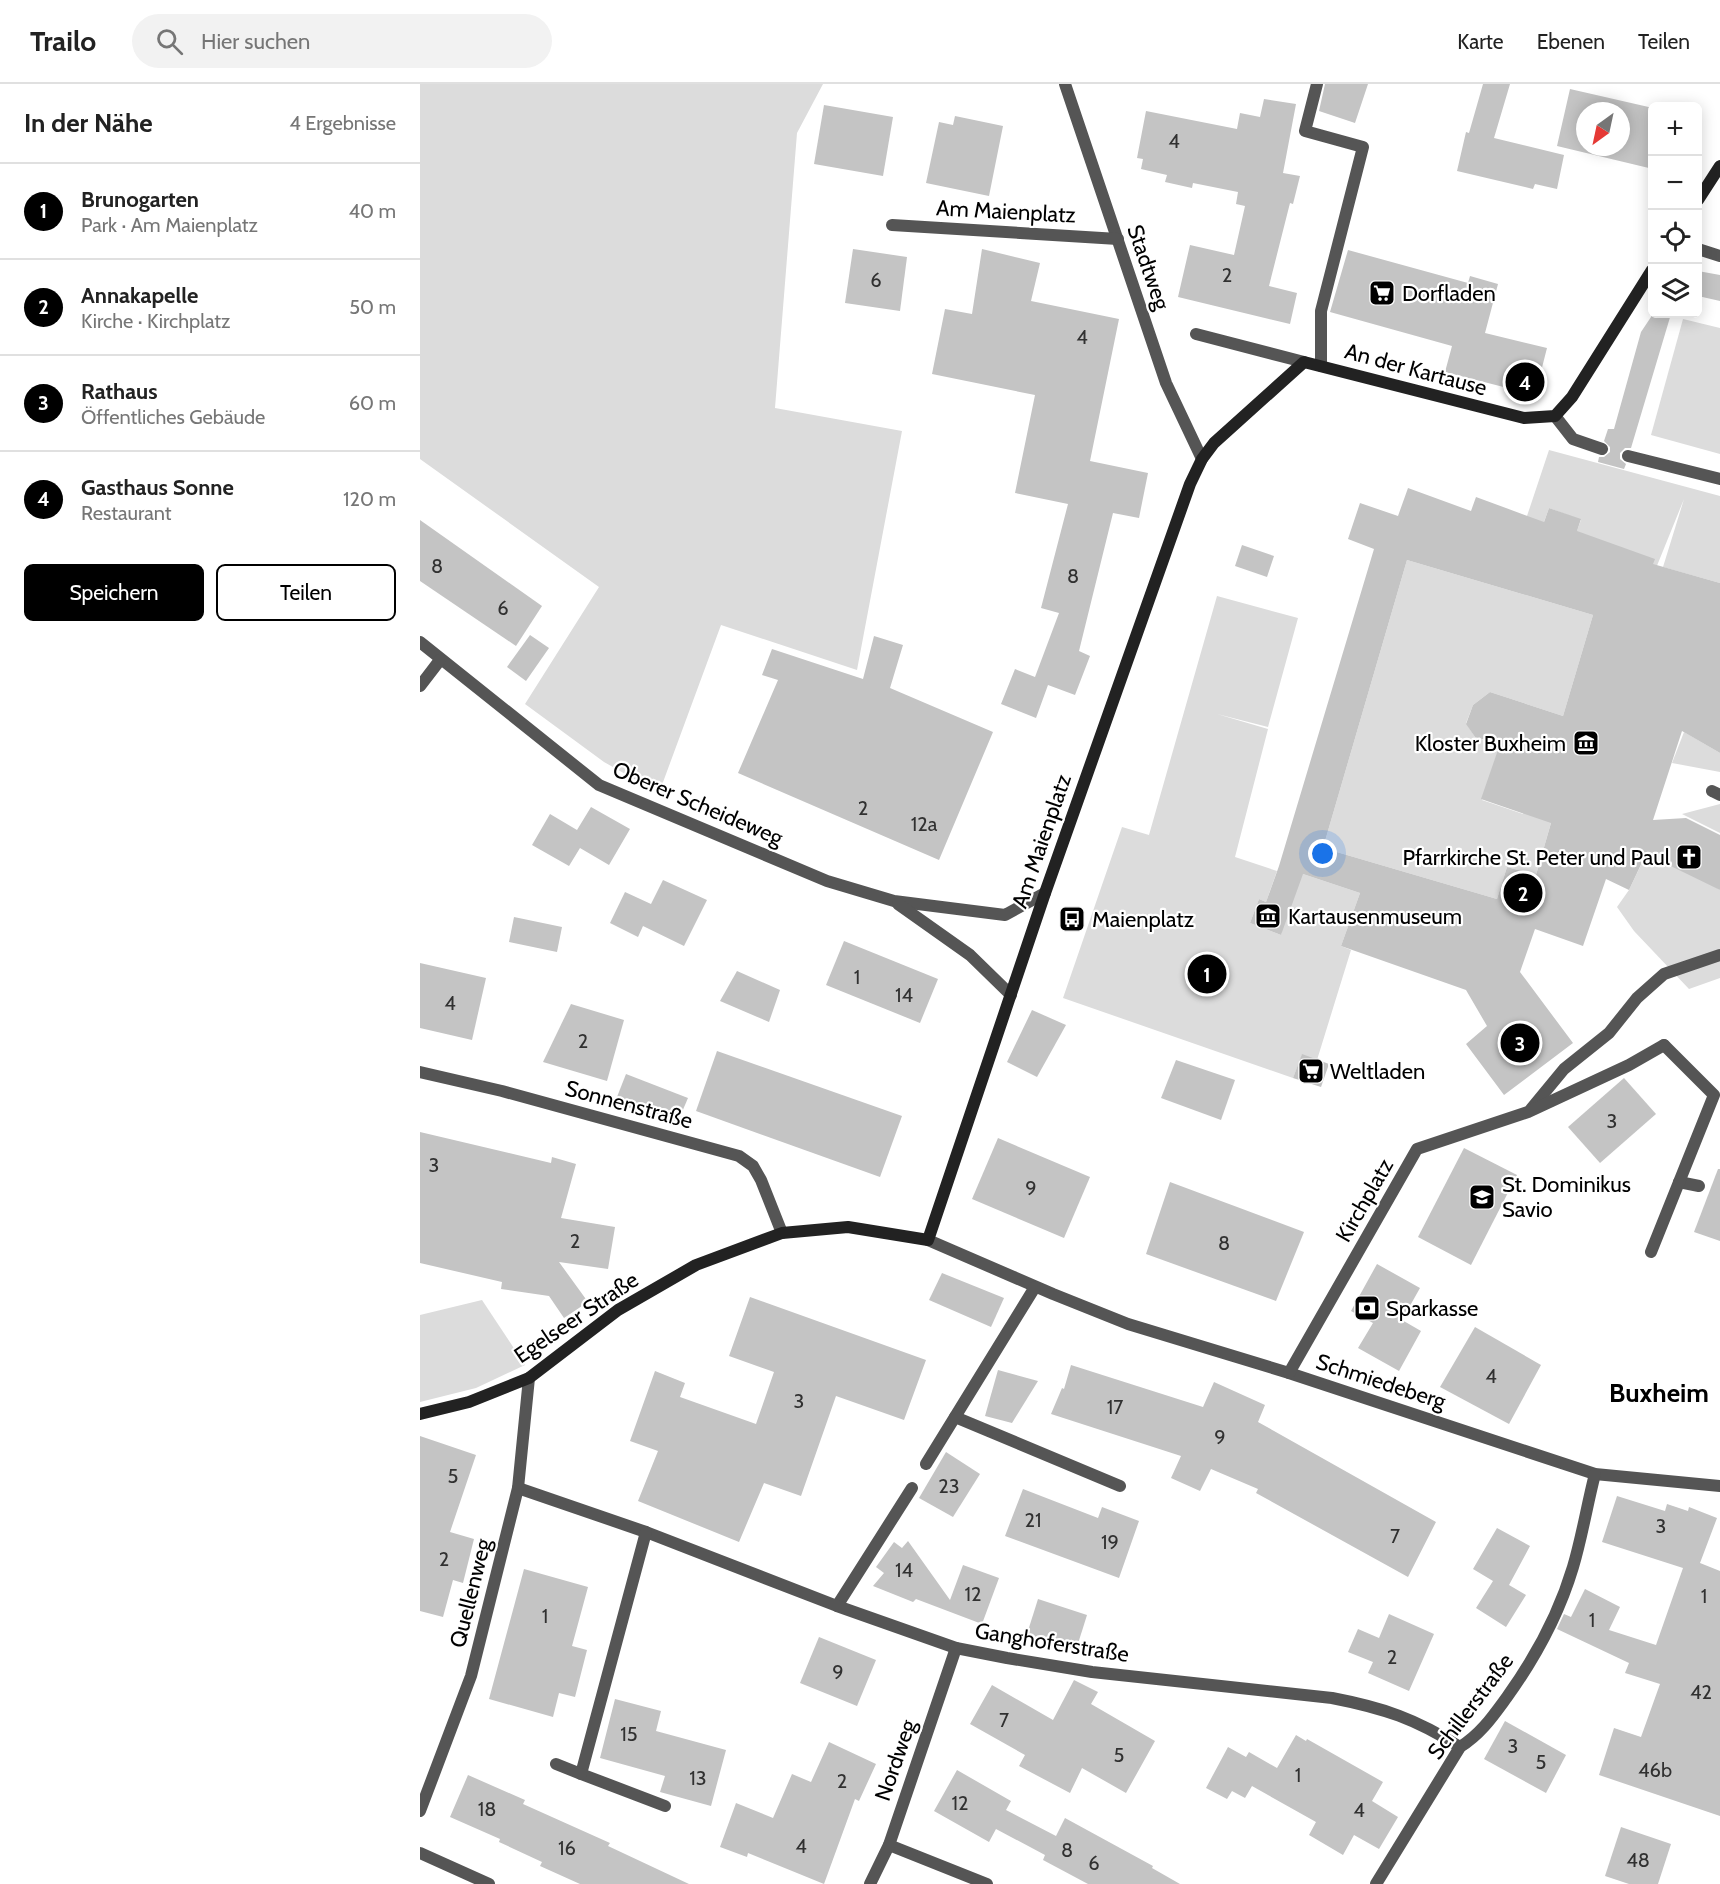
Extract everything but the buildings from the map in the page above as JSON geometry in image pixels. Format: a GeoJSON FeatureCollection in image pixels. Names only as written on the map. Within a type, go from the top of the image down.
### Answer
{"type":"FeatureCollection","features":[{"type":"Feature","properties":{"kind":"street","name":"Stadtweg"},"geometry":{"type":"LineString","coordinates":[[1065,84],[1166,383],[1202,459]]}},
{"type":"Feature","properties":{"kind":"street"},"geometry":{"type":"LineString","coordinates":[[1317,84],[1305,131],[1363,147],[1321,311],[1321,366]]}},
{"type":"Feature","properties":{"kind":"street"},"geometry":{"type":"LineString","coordinates":[[1702,194],[1720,166]]}},
{"type":"Feature","properties":{"kind":"street","name":"Am Maienplatz"},"geometry":{"type":"LineString","coordinates":[[892,225],[1118,239]]}},
{"type":"Feature","properties":{"kind":"street"},"geometry":{"type":"LineString","coordinates":[[1702,250],[1720,256]]}},
{"type":"Feature","properties":{"kind":"street"},"geometry":{"type":"LineString","coordinates":[[1602,449],[1572,439],[1554,416],[1572,397],[1648,278]]}},
{"type":"Feature","properties":{"kind":"street"},"geometry":{"type":"LineString","coordinates":[[1196,334],[1304,362]]}},
{"type":"Feature","properties":{"kind":"street"},"geometry":{"type":"LineString","coordinates":[[1202,459],[1214,442],[1304,362]]}},
{"type":"Feature","properties":{"kind":"street","name":"An der Kartause"},"geometry":{"type":"LineString","coordinates":[[1304,362],[1524,418],[1554,416]]}},
{"type":"Feature","properties":{"kind":"street"},"geometry":{"type":"LineString","coordinates":[[1628,456],[1720,479]]}},
{"type":"Feature","properties":{"kind":"street","name":"Am Maienplatz"},"geometry":{"type":"LineString","coordinates":[[928,1240],[1045,893],[1190,484],[1202,459]]}},
{"type":"Feature","properties":{"kind":"street","name":"Oberer Scheideweg"},"geometry":{"type":"LineString","coordinates":[[420,642],[599,785],[827,881],[894,901],[1005,915],[1045,893]]}},
{"type":"Feature","properties":{"kind":"street"},"geometry":{"type":"LineString","coordinates":[[420,686],[440,660]]}},
{"type":"Feature","properties":{"kind":"street","name":"Oberer Scheideweg"},"geometry":{"type":"LineString","coordinates":[[894,901],[970,955],[1011,995]]}},
{"type":"Feature","properties":{"kind":"street"},"geometry":{"type":"LineString","coordinates":[[1528,1112],[1564,1069],[1609,1033],[1637,998],[1665,974],[1720,956]]}},
{"type":"Feature","properties":{"kind":"street","name":"Kirchplatz"},"geometry":{"type":"LineString","coordinates":[[1289,1373],[1417,1149],[1528,1112],[1629,1065],[1665,1045],[1717,1096]]}},
{"type":"Feature","properties":{"kind":"street","name":"Sonnenstraße"},"geometry":{"type":"LineString","coordinates":[[420,1072],[513,1094],[738,1156],[753,1166],[761,1180],[782,1233]]}},
{"type":"Feature","properties":{"kind":"street"},"geometry":{"type":"LineString","coordinates":[[1651,1252],[1717,1096]]}},
{"type":"Feature","properties":{"kind":"street"},"geometry":{"type":"LineString","coordinates":[[1679,1182],[1699,1186]]}},
{"type":"Feature","properties":{"kind":"street","name":"Egelseer Straße"},"geometry":{"type":"LineString","coordinates":[[420,1414],[469,1402],[529,1378],[618,1310],[696,1265],[782,1233],[848,1227],[928,1240]]}},
{"type":"Feature","properties":{"kind":"street","name":"Schmiedeberg"},"geometry":{"type":"LineString","coordinates":[[928,1240],[1035,1287],[1128,1324],[1289,1373],[1594,1474],[1720,1486]]}},
{"type":"Feature","properties":{"kind":"street"},"geometry":{"type":"LineString","coordinates":[[926,1464],[1035,1287]]}},
{"type":"Feature","properties":{"kind":"street","name":"Quellenweg"},"geometry":{"type":"LineString","coordinates":[[420,1811],[471,1676],[518,1488],[529,1378]]}},
{"type":"Feature","properties":{"kind":"street"},"geometry":{"type":"LineString","coordinates":[[955,1417],[1120,1486]]}},
{"type":"Feature","properties":{"kind":"street","name":"Schillerstraße"},"geometry":{"type":"LineString","coordinates":[[1376,1884],[1461,1747],[1473,1739],[1489,1722],[1516,1685],[1551,1624],[1573,1567],[1594,1474]]}},
{"type":"Feature","properties":{"kind":"street","name":"Ganghoferstraße"},"geometry":{"type":"LineString","coordinates":[[518,1488],[646,1532],[837,1606],[956,1648],[1092,1672],[1332,1698],[1369,1705],[1409,1718],[1461,1747]]}},
{"type":"Feature","properties":{"kind":"street"},"geometry":{"type":"LineString","coordinates":[[837,1606],[912,1488]]}},
{"type":"Feature","properties":{"kind":"street"},"geometry":{"type":"LineString","coordinates":[[582,1774],[646,1532]]}},
{"type":"Feature","properties":{"kind":"street","name":"Nordweg"},"geometry":{"type":"LineString","coordinates":[[870,1884],[889,1845],[956,1648]]}},
{"type":"Feature","properties":{"kind":"street"},"geometry":{"type":"LineString","coordinates":[[555,1764],[664,1806]]}},
{"type":"Feature","properties":{"kind":"street"},"geometry":{"type":"LineString","coordinates":[[889,1845],[987,1884]]}},
{"type":"Feature","properties":{"kind":"street"},"geometry":{"type":"LineString","coordinates":[[420,1853],[489,1884]]}},
{"type":"Feature","properties":{"kind":"shaded area"},"geometry":{"type":"Polygon","coordinates":[[[420,84],[823,84],[797,133],[775,408],[902,431],[857,670],[721,625],[659,793],[604,762],[525,704],[599,587],[420,459],[420,84]]]}},
{"type":"Feature","properties":{"kind":"shaded area"},"geometry":{"type":"Polygon","coordinates":[[[1683,319],[1720,328],[1720,454],[1651,435],[1683,319]]]}},
{"type":"Feature","properties":{"kind":"shaded area"},"geometry":{"type":"Polygon","coordinates":[[[1549,450],[1720,496],[1720,583],[1663,567],[1684,499],[1650,583],[1568,555],[1581,520],[1549,508],[1534,549],[1518,543],[1549,450]]]}},
{"type":"Feature","properties":{"kind":"shaded area"},"geometry":{"type":"Polygon","coordinates":[[[1407,560],[1593,615],[1563,716],[1490,692],[1473,705],[1466,723],[1475,737],[1500,745],[1482,800],[1523,814],[1533,785],[1563,781],[1536,875],[1507,867],[1497,899],[1323,848],[1407,560]]]}},
{"type":"Feature","properties":{"kind":"shaded area"},"geometry":{"type":"Polygon","coordinates":[[[1217,596],[1298,618],[1268,727],[1217,714],[1268,729],[1235,857],[1277,871],[1266,902],[1259,899],[1250,923],[1281,935],[1294,871],[1360,893],[1341,946],[1351,950],[1317,1060],[1302,1055],[1293,1078],[1063,998],[1122,827],[1149,835],[1217,596]]]}},
{"type":"Feature","properties":{"kind":"shaded area"},"geometry":{"type":"Polygon","coordinates":[[[1684,732],[1720,753],[1720,772],[1672,763],[1684,732]]]}},
{"type":"Feature","properties":{"kind":"shaded area"},"geometry":{"type":"Polygon","coordinates":[[[1720,804],[1720,833],[1682,814],[1720,804]]]}},
{"type":"Feature","properties":{"kind":"shaded area"},"geometry":{"type":"Polygon","coordinates":[[[1651,844],[1720,890],[1720,978],[1689,989],[1634,931],[1617,907],[1629,890],[1651,844]]]}},
{"type":"Feature","properties":{"kind":"shaded area"},"geometry":{"type":"Polygon","coordinates":[[[482,1300],[525,1365],[476,1388],[420,1402],[420,1315],[482,1300]]]}},
{"type":"Feature","properties":{"kind":"place","name":"Dorfladen"},"geometry":{"type":"Point","coordinates":[1382,293]}},
{"type":"Feature","properties":{"kind":"place","name":"Gasthaus Sonne"},"geometry":{"type":"Point","coordinates":[1525,382]}},
{"type":"Feature","properties":{"kind":"place","name":"Kloster Buxheim"},"geometry":{"type":"Point","coordinates":[1586,743]}},
{"type":"Feature","properties":{"kind":"place","name":"Pfarrkirche St. Peter und Paul"},"geometry":{"type":"Point","coordinates":[1689,857]}},
{"type":"Feature","properties":{"kind":"place","name":"Annakapelle"},"geometry":{"type":"Point","coordinates":[1523,893]}},
{"type":"Feature","properties":{"kind":"place","name":"Kartausenmuseum"},"geometry":{"type":"Point","coordinates":[1268,916]}},
{"type":"Feature","properties":{"kind":"place","name":"Maienplatz"},"geometry":{"type":"Point","coordinates":[1072,919]}},
{"type":"Feature","properties":{"kind":"place","name":"Brunogarten"},"geometry":{"type":"Point","coordinates":[1207,974]}},
{"type":"Feature","properties":{"kind":"place","name":"Rathaus"},"geometry":{"type":"Point","coordinates":[1520,1043]}},
{"type":"Feature","properties":{"kind":"place","name":"Weltladen"},"geometry":{"type":"Point","coordinates":[1311,1071]}},
{"type":"Feature","properties":{"kind":"place","name":"St. Dominikus Savio"},"geometry":{"type":"Point","coordinates":[1482,1197]}},
{"type":"Feature","properties":{"kind":"place","name":"Sparkasse"},"geometry":{"type":"Point","coordinates":[1367,1308]}},
{"type":"Feature","properties":{"kind":"district","name":"Buxheim"},"geometry":{"type":"Point","coordinates":[1659,1393]}}]}
